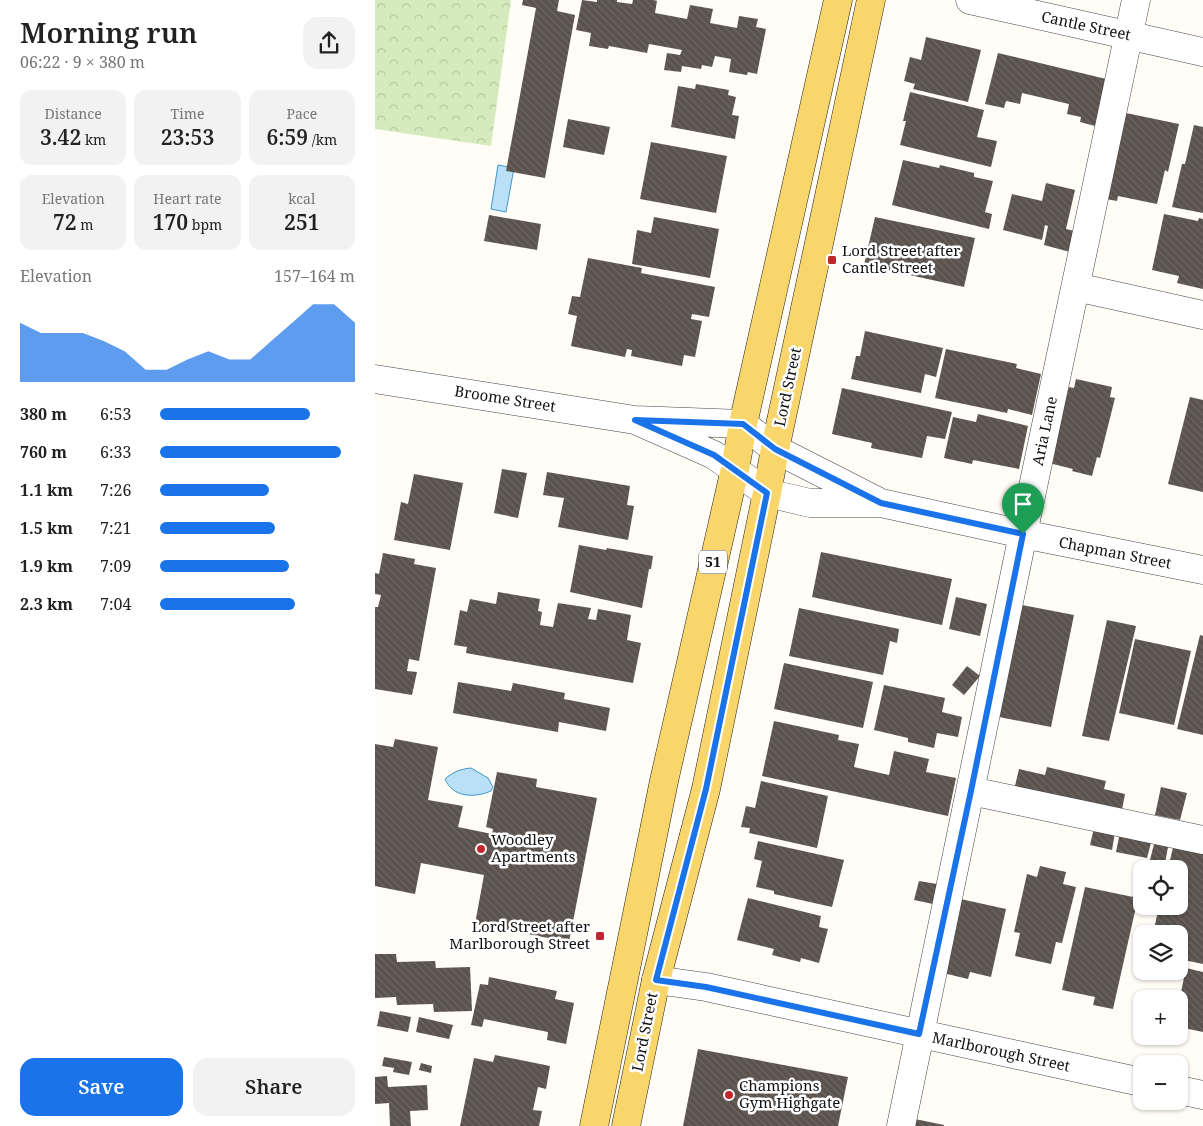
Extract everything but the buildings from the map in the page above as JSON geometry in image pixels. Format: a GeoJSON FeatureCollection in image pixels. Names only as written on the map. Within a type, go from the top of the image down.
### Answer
{"type":"FeatureCollection","features":[{"type":"Feature","properties":{"kind":"main road","name":"Lord Street"},"geometry":{"type":"LineString","coordinates":[[594,1126],[664,781],[838,0]]}},
{"type":"Feature","properties":{"kind":"main road","name":"Lord Street"},"geometry":{"type":"LineString","coordinates":[[626,1126],[656,980],[706,789],[775,449],[871,0]]}},
{"type":"Feature","properties":{"kind":"street","name":"Cantle Street"},"geometry":{"type":"LineString","coordinates":[[970,0],[1203,52]]}},
{"type":"Feature","properties":{"kind":"street","name":"Aria Lane"},"geometry":{"type":"LineString","coordinates":[[901,1126],[1023,534],[1136,0]]}},
{"type":"Feature","properties":{"kind":"street"},"geometry":{"type":"LineString","coordinates":[[1076,287],[1203,315]]}},
{"type":"Feature","properties":{"kind":"street","name":"Broome Street"},"geometry":{"type":"LineString","coordinates":[[375,379],[635,420],[743,424]]}},
{"type":"Feature","properties":{"kind":"street","name":"Broome Street"},"geometry":{"type":"LineString","coordinates":[[635,420],[714,455],[767,493]]}},
{"type":"Feature","properties":{"kind":"street"},"geometry":{"type":"LineString","coordinates":[[743,424],[775,449]]}},
{"type":"Feature","properties":{"kind":"street","name":"Chapman Street"},"geometry":{"type":"LineString","coordinates":[[775,449],[881,503]]}},
{"type":"Feature","properties":{"kind":"street","name":"Chapman Street"},"geometry":{"type":"LineString","coordinates":[[767,493],[810,503],[881,503],[1203,570]]}},
{"type":"Feature","properties":{"kind":"street"},"geometry":{"type":"LineString","coordinates":[[971,791],[1203,840]]}},
{"type":"Feature","properties":{"kind":"street","name":"Marlborough Street"},"geometry":{"type":"LineString","coordinates":[[656,980],[706,987],[1133,1080]]}},
{"type":"Feature","properties":{"kind":"street"},"geometry":{"type":"LineString","coordinates":[[1188,1092],[1203,1094]]}},
{"type":"Feature","properties":{"kind":"green space"},"geometry":{"type":"Polygon","coordinates":[[[375,0],[511,0],[491,146],[375,129],[375,0]]]}},
{"type":"Feature","properties":{"kind":"water"},"geometry":{"type":"Polygon","coordinates":[[[498,165],[514,168],[506,212],[491,209],[498,165]]]}},
{"type":"Feature","properties":{"kind":"water"},"geometry":{"type":"Polygon","coordinates":[[[471,768],[488,778],[493,787],[491,791],[478,795],[465,795],[453,790],[445,779],[457,771],[471,768]]]}},
{"type":"Feature","properties":{"kind":"place","name":"Lord Street after Cantle Street"},"geometry":{"type":"Point","coordinates":[832,260]}},
{"type":"Feature","properties":{"kind":"place","name":"Woodley Apartments"},"geometry":{"type":"Point","coordinates":[481,849]}},
{"type":"Feature","properties":{"kind":"place","name":"Lord Street after Marlborough Street"},"geometry":{"type":"Point","coordinates":[600,936]}},
{"type":"Feature","properties":{"kind":"place","name":"Champions Gym Highgate"},"geometry":{"type":"Point","coordinates":[729,1095]}},
{"type":"Feature","properties":{"kind":"route"},"geometry":{"type":"LineString","coordinates":[[635,420],[743,424],[775,449],[810,465],[881,503],[1023,534],[919,1034],[706,987],[656,980],[706,789],[767,493],[714,455],[635,420]]}}]}
